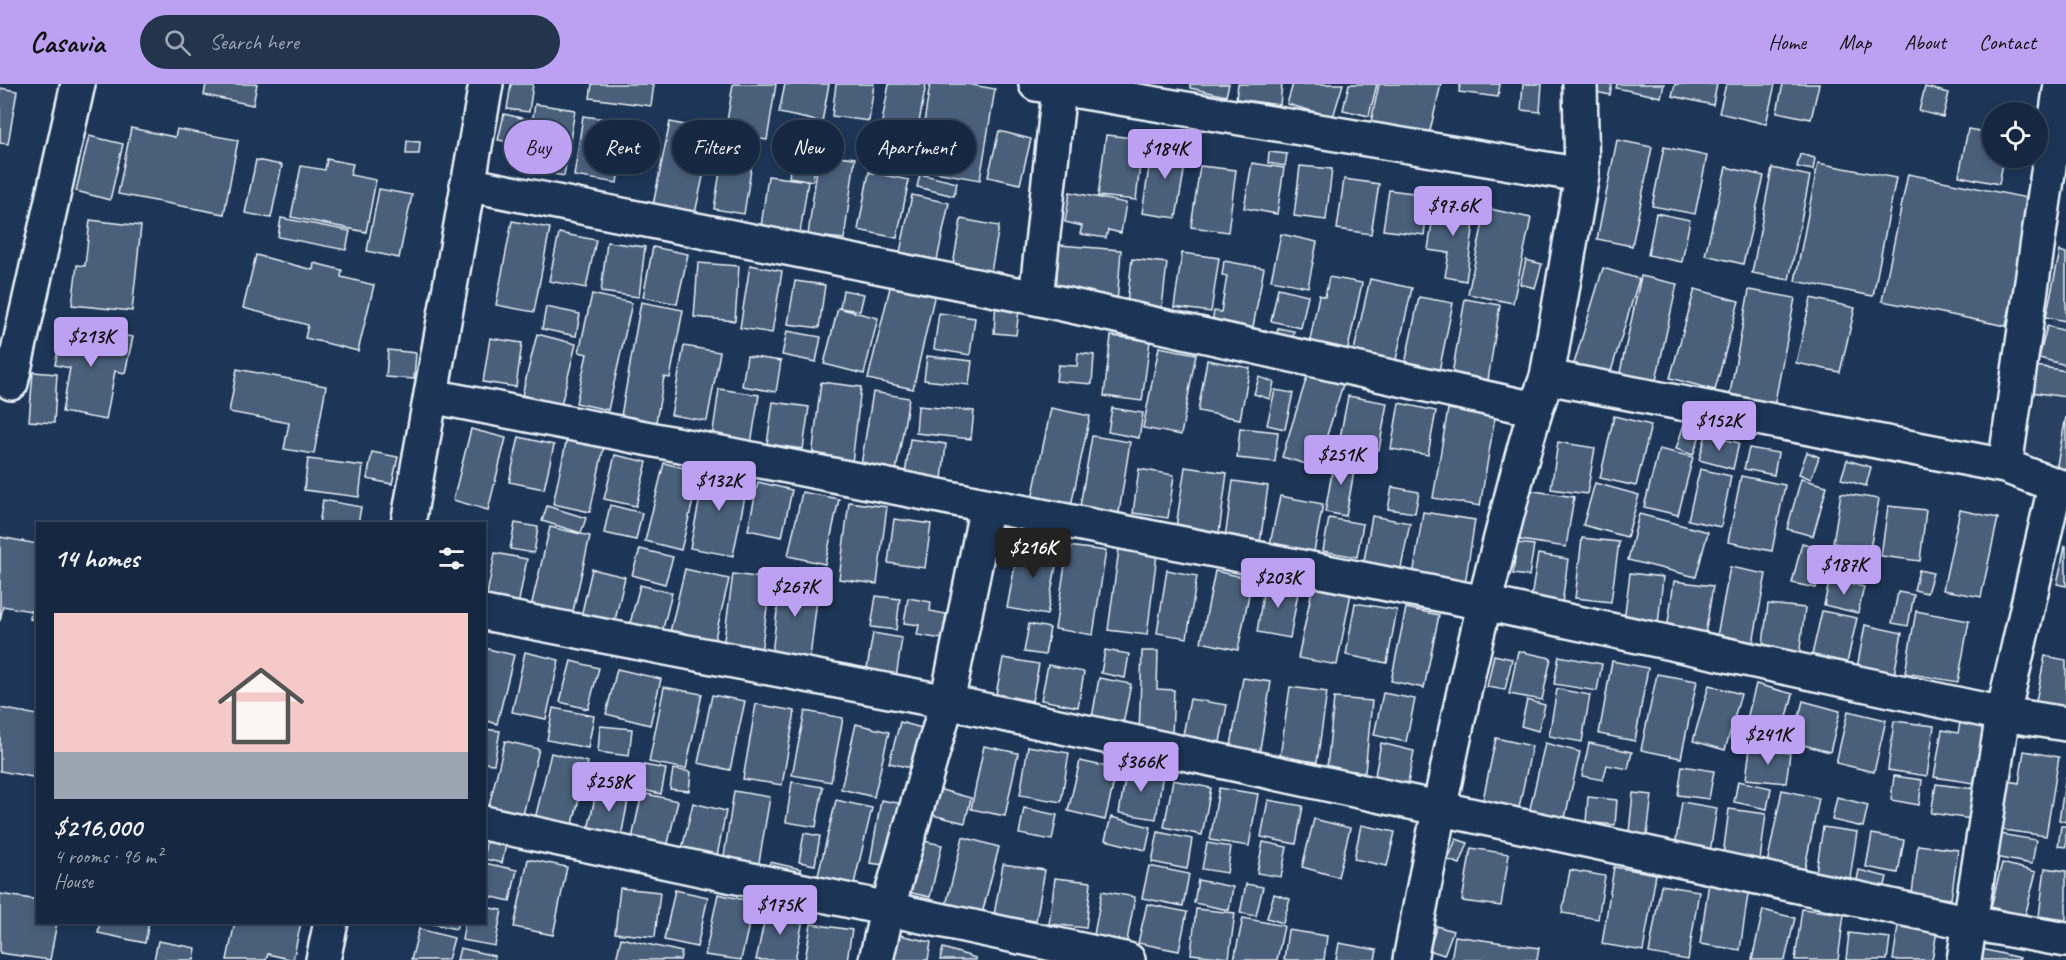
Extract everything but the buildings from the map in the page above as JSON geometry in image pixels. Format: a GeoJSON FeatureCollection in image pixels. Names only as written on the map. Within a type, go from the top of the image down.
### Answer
{"type":"FeatureCollection","features":[{"type":"Feature","properties":{"kind":"street"},"geometry":{"type":"LineString","coordinates":[[11,383],[78,84]]}},
{"type":"Feature","properties":{"kind":"street"},"geometry":{"type":"LineString","coordinates":[[408,522],[486,84]]}},
{"type":"Feature","properties":{"kind":"street"},"geometry":{"type":"LineString","coordinates":[[1410,960],[1438,810],[1484,603],[1535,409],[1547,377],[1582,175],[1580,84]]}},
{"type":"Feature","properties":{"kind":"street"},"geometry":{"type":"LineString","coordinates":[[2005,466],[2061,84]]}},
{"type":"Feature","properties":{"kind":"street"},"geometry":{"type":"LineString","coordinates":[[1036,298],[1047,87],[1582,175]]}},
{"type":"Feature","properties":{"kind":"street"},"geometry":{"type":"LineString","coordinates":[[467,184],[1036,298],[1535,409]]}},
{"type":"Feature","properties":{"kind":"street"},"geometry":{"type":"LineString","coordinates":[[1547,377],[2005,466],[2060,488],[2003,714],[1964,960]]}},
{"type":"Feature","properties":{"kind":"street"},"geometry":{"type":"LineString","coordinates":[[431,396],[1484,603],[2003,714],[2066,724]]}},
{"type":"Feature","properties":{"kind":"street"},"geometry":{"type":"LineString","coordinates":[[876,960],[888,907],[947,702],[987,506]]}},
{"type":"Feature","properties":{"kind":"street"},"geometry":{"type":"LineString","coordinates":[[486,613],[947,702],[1438,810],[1970,923],[2066,940]]}},
{"type":"Feature","properties":{"kind":"street"},"geometry":{"type":"LineString","coordinates":[[486,823],[888,907],[1128,960]]}},
{"type":"Feature","properties":{"kind":"street"},"geometry":{"type":"LineString","coordinates":[[323,960],[331,924]]}},
{"type":"Feature","properties":{"kind":"shaded area"},"geometry":{"type":"Polygon","coordinates":[[[2066,248],[2066,463],[2025,454],[2066,248]]]}}]}
